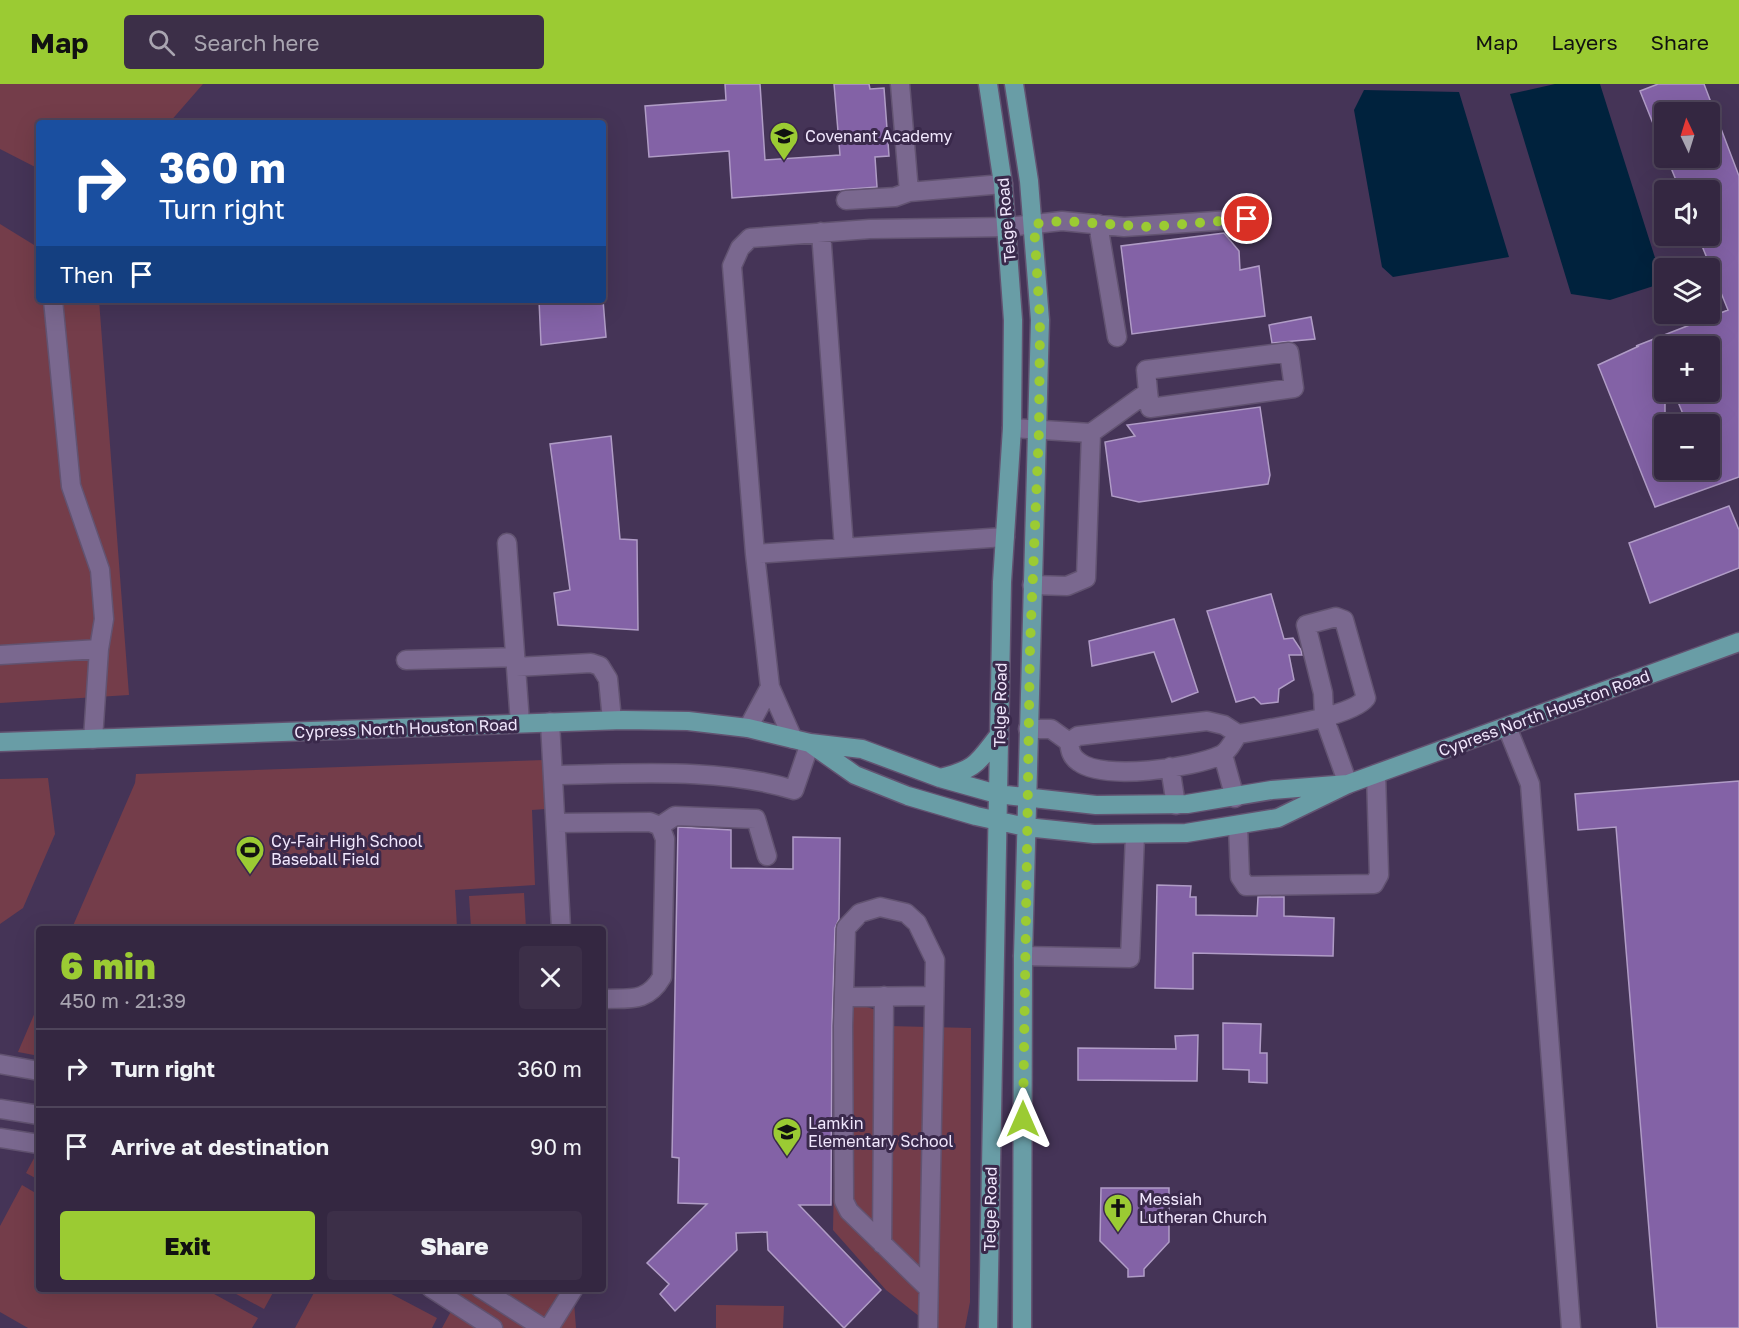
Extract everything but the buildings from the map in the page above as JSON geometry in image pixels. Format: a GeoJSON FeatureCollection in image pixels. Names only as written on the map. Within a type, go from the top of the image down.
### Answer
{"type":"FeatureCollection","features":[{"type":"Feature","properties":{"kind":"main road","name":"Telge Road"},"geometry":{"type":"LineString","coordinates":[[988,84],[1008,227],[1013,320],[1012,429],[1005,537],[996,821],[988,1328]]}},
{"type":"Feature","properties":{"kind":"main road","name":"Telge Road"},"geometry":{"type":"LineString","coordinates":[[1014,84],[1034,224],[1040,320],[1039,430],[1032,585],[1023,956],[1022,1328]]}},
{"type":"Feature","properties":{"kind":"main road","name":"Cypress North Houston Road"},"geometry":{"type":"LineString","coordinates":[[801,741],[855,775],[936,805],[996,821],[1026,827],[1094,834],[1186,833],[1278,818],[1348,784],[1739,642]]}},
{"type":"Feature","properties":{"kind":"main road","name":"Cypress North Houston Road"},"geometry":{"type":"LineString","coordinates":[[0,742],[612,720],[688,721],[748,728],[801,741],[862,749],[940,778],[997,794],[1096,805],[1176,804],[1235,798],[1272,790],[1348,784]]}},
{"type":"Feature","properties":{"kind":"main road"},"geometry":{"type":"LineString","coordinates":[[940,778],[965,772],[974,766],[999,735]]}},
{"type":"Feature","properties":{"kind":"lane"},"geometry":{"type":"LineString","coordinates":[[900,84],[909,192]]}},
{"type":"Feature","properties":{"kind":"lane"},"geometry":{"type":"LineString","coordinates":[[846,200],[895,198],[909,192],[1003,184]]}},
{"type":"Feature","properties":{"kind":"lane"},"geometry":{"type":"LineString","coordinates":[[554,775],[636,773],[715,777],[771,782],[794,790],[801,741],[770,687],[755,554],[732,266],[740,248],[750,238],[821,232],[1008,227],[1062,221],[1149,227],[1247,219]]}},
{"type":"Feature","properties":{"kind":"lane"},"geometry":{"type":"LineString","coordinates":[[1098,224],[1117,337]]}},
{"type":"Feature","properties":{"kind":"lane"},"geometry":{"type":"LineString","coordinates":[[821,232],[844,548]]}},
{"type":"Feature","properties":{"kind":"lane"},"geometry":{"type":"LineString","coordinates":[[52,303],[71,486],[100,570],[104,619],[99,649],[93,739]]}},
{"type":"Feature","properties":{"kind":"lane"},"geometry":{"type":"LineString","coordinates":[[1289,352],[1294,388],[1150,408],[1149,392],[1146,370],[1289,352]]}},
{"type":"Feature","properties":{"kind":"lane"},"geometry":{"type":"LineString","coordinates":[[1012,429],[1091,434],[1149,392]]}},
{"type":"Feature","properties":{"kind":"lane"},"geometry":{"type":"LineString","coordinates":[[1032,585],[1067,586],[1086,578],[1091,434]]}},
{"type":"Feature","properties":{"kind":"lane"},"geometry":{"type":"LineString","coordinates":[[755,554],[1005,537]]}},
{"type":"Feature","properties":{"kind":"lane"},"geometry":{"type":"LineString","coordinates":[[507,543],[520,723]]}},
{"type":"Feature","properties":{"kind":"lane"},"geometry":{"type":"LineString","coordinates":[[1028,729],[1051,729],[1069,742],[1071,754],[1079,763],[1103,772],[1170,767],[1223,755],[1238,734],[1324,717],[1361,705],[1366,698],[1344,620],[1336,617],[1306,625],[1323,693],[1324,717],[1348,784]]}},
{"type":"Feature","properties":{"kind":"lane"},"geometry":{"type":"LineString","coordinates":[[0,655],[99,649]]}},
{"type":"Feature","properties":{"kind":"lane"},"geometry":{"type":"LineString","coordinates":[[406,660],[591,663],[600,666],[608,679],[612,720]]}},
{"type":"Feature","properties":{"kind":"lane"},"geometry":{"type":"LineString","coordinates":[[748,728],[770,687]]}},
{"type":"Feature","properties":{"kind":"lane"},"geometry":{"type":"LineString","coordinates":[[1069,742],[1078,736],[1208,721],[1224,725],[1238,734]]}},
{"type":"Feature","properties":{"kind":"lane"},"geometry":{"type":"LineString","coordinates":[[550,722],[561,926]]}},
{"type":"Feature","properties":{"kind":"lane"},"geometry":{"type":"LineString","coordinates":[[1507,727],[1530,784],[1571,1328]]}},
{"type":"Feature","properties":{"kind":"lane"},"geometry":{"type":"LineString","coordinates":[[1223,755],[1235,798]]}},
{"type":"Feature","properties":{"kind":"lane"},"geometry":{"type":"LineString","coordinates":[[1170,767],[1176,804]]}},
{"type":"Feature","properties":{"kind":"lane"},"geometry":{"type":"LineString","coordinates":[[1238,826],[1240,877],[1246,886],[1374,884],[1379,876],[1376,774]]}},
{"type":"Feature","properties":{"kind":"lane"},"geometry":{"type":"LineString","coordinates":[[660,826],[675,816],[756,819],[767,856]]}},
{"type":"Feature","properties":{"kind":"lane"},"geometry":{"type":"LineString","coordinates":[[556,823],[650,822],[660,826],[665,839],[663,977],[653,992],[640,997],[606,999]]}},
{"type":"Feature","properties":{"kind":"lane"},"geometry":{"type":"LineString","coordinates":[[1023,956],[1130,958],[1135,835]]}},
{"type":"Feature","properties":{"kind":"lane"},"geometry":{"type":"LineString","coordinates":[[928,1288],[849,1211],[844,1201],[846,928],[860,914],[880,908],[906,913],[917,923],[934,960],[928,1328]]}},
{"type":"Feature","properties":{"kind":"lane"},"geometry":{"type":"LineString","coordinates":[[882,1244],[884,996]]}},
{"type":"Feature","properties":{"kind":"lane"},"geometry":{"type":"LineString","coordinates":[[844,997],[933,996]]}},
{"type":"Feature","properties":{"kind":"lane"},"geometry":{"type":"LineString","coordinates":[[0,1064],[36,1070]]}},
{"type":"Feature","properties":{"kind":"lane"},"geometry":{"type":"LineString","coordinates":[[0,1108],[36,1114]]}},
{"type":"Feature","properties":{"kind":"lane"},"geometry":{"type":"LineString","coordinates":[[0,1138],[36,1144]]}},
{"type":"Feature","properties":{"kind":"lane"},"geometry":{"type":"LineString","coordinates":[[437,1292],[493,1328]]}},
{"type":"Feature","properties":{"kind":"lane"},"geometry":{"type":"LineString","coordinates":[[486,1292],[543,1328]]}},
{"type":"Feature","properties":{"kind":"lane"},"geometry":{"type":"LineString","coordinates":[[549,1328],[572,1292]]}},
{"type":"Feature","properties":{"kind":"shaded area"},"geometry":{"type":"Polygon","coordinates":[[[0,84],[203,84],[172,120],[36,120],[36,167],[0,149],[0,84]]]}},
{"type":"Feature","properties":{"kind":"shaded area"},"geometry":{"type":"Polygon","coordinates":[[[0,224],[36,246],[36,303],[99,303],[129,695],[0,703],[0,224]]]}},
{"type":"Feature","properties":{"kind":"shaded area"},"geometry":{"type":"Polygon","coordinates":[[[544,760],[546,809],[532,810],[535,885],[455,890],[457,926],[73,926],[135,783],[136,774],[544,760]]]}},
{"type":"Feature","properties":{"kind":"shaded area"},"geometry":{"type":"Polygon","coordinates":[[[48,778],[55,834],[23,908],[0,924],[0,779],[48,778]]]}},
{"type":"Feature","properties":{"kind":"shaded area"},"geometry":{"type":"Polygon","coordinates":[[[524,893],[526,926],[471,926],[469,896],[524,893]]]}},
{"type":"Feature","properties":{"kind":"shaded area"},"geometry":{"type":"Polygon","coordinates":[[[838,1002],[855,1003],[879,1011],[888,1026],[971,1028],[970,1302],[965,1328],[934,1328],[886,1290],[833,1230],[838,1002]]]}},
{"type":"Feature","properties":{"kind":"shaded area"},"geometry":{"type":"Polygon","coordinates":[[[36,1010],[36,1055],[18,1052],[36,1010]]]}},
{"type":"Feature","properties":{"kind":"shaded area"},"geometry":{"type":"Polygon","coordinates":[[[36,1155],[36,1178],[26,1173],[36,1155]]]}},
{"type":"Feature","properties":{"kind":"shaded area"},"geometry":{"type":"Polygon","coordinates":[[[22,1185],[36,1193],[36,1292],[210,1292],[258,1318],[252,1328],[28,1328],[0,1312],[0,1226],[22,1185]]]}},
{"type":"Feature","properties":{"kind":"shaded area"},"geometry":{"type":"Polygon","coordinates":[[[233,1292],[273,1292],[264,1309],[233,1292]]]}},
{"type":"Feature","properties":{"kind":"shaded area"},"geometry":{"type":"Polygon","coordinates":[[[314,1292],[388,1292],[437,1318],[432,1328],[295,1328],[314,1292]]]}},
{"type":"Feature","properties":{"kind":"shaded area"},"geometry":{"type":"Polygon","coordinates":[[[461,1292],[573,1292],[576,1328],[442,1328],[461,1292]]]}},
{"type":"Feature","properties":{"kind":"shaded area"},"geometry":{"type":"Polygon","coordinates":[[[716,1305],[784,1306],[783,1328],[716,1328],[716,1305]]]}},
{"type":"Feature","properties":{"kind":"water"},"geometry":{"type":"Polygon","coordinates":[[[1555,84],[1600,84],[1655,258],[1654,286],[1610,300],[1571,294],[1510,94],[1555,84]]]}},
{"type":"Feature","properties":{"kind":"water"},"geometry":{"type":"Polygon","coordinates":[[[1364,90],[1459,92],[1509,257],[1393,277],[1382,267],[1354,110],[1364,90]]]}},
{"type":"Feature","properties":{"kind":"place","name":"Covenant Academy"},"geometry":{"type":"Point","coordinates":[784,162]}},
{"type":"Feature","properties":{"kind":"place","name":"Cy-Fair High School Baseball Field"},"geometry":{"type":"Point","coordinates":[250,876]}},
{"type":"Feature","properties":{"kind":"place","name":"Lamkin Elementary School"},"geometry":{"type":"Point","coordinates":[787,1158]}},
{"type":"Feature","properties":{"kind":"place","name":"Messiah Lutheran Church"},"geometry":{"type":"Point","coordinates":[1118,1234]}},
{"type":"Feature","properties":{"kind":"route"},"geometry":{"type":"LineString","coordinates":[[1023,1119],[1023,956],[1030,647],[1039,430],[1040,320],[1034,224],[1062,221],[1086,222],[1124,228],[1247,219]]}}]}
